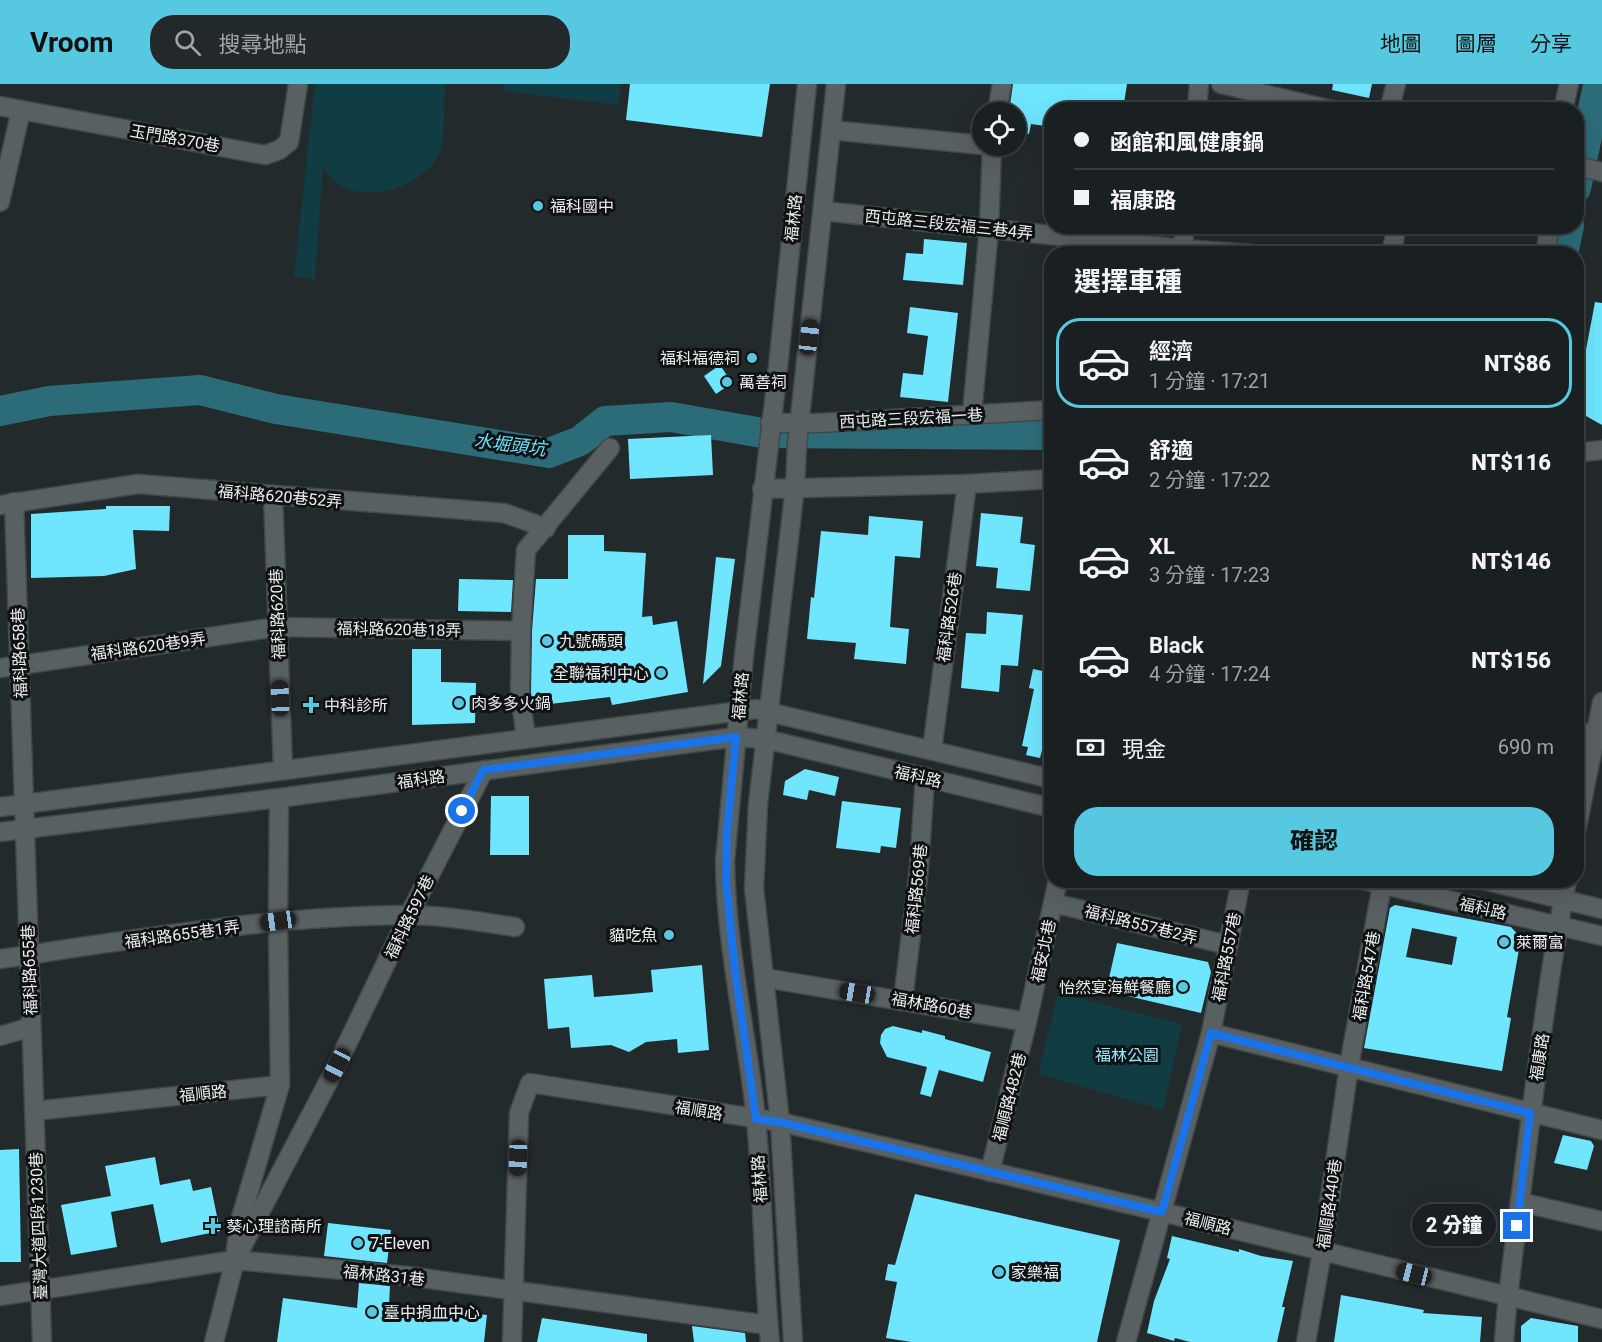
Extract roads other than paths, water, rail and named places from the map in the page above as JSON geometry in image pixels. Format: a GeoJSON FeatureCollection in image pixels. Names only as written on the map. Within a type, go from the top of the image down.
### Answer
{"type":"FeatureCollection","features":[{"type":"Feature","properties":{"kind":"street","name":"玉門路370巷"},"geometry":{"type":"LineString","coordinates":[[0,106],[265,155],[279,150],[290,142],[298,84]]}},
{"type":"Feature","properties":{"kind":"street","name":"福林路"},"geometry":{"type":"LineString","coordinates":[[769,1334],[756,1119],[735,970],[726,882],[727,831],[807,84]]}},
{"type":"Feature","properties":{"kind":"street","name":"福林路"},"geometry":{"type":"LineString","coordinates":[[793,1342],[780,1122],[754,888],[758,804],[795,487],[799,423],[836,84]]}},
{"type":"Feature","properties":{"kind":"street"},"geometry":{"type":"LineString","coordinates":[[999,102],[1002,84]]}},
{"type":"Feature","properties":{"kind":"street"},"geometry":{"type":"LineString","coordinates":[[1198,102],[1199,84]]}},
{"type":"Feature","properties":{"kind":"street"},"geometry":{"type":"LineString","coordinates":[[1221,84],[1298,102]]}},
{"type":"Feature","properties":{"kind":"street"},"geometry":{"type":"LineString","coordinates":[[1391,102],[1396,84]]}},
{"type":"Feature","properties":{"kind":"street"},"geometry":{"type":"LineString","coordinates":[[1565,102],[1569,84]]}},
{"type":"Feature","properties":{"kind":"street"},"geometry":{"type":"LineString","coordinates":[[0,202],[21,110]]}},
{"type":"Feature","properties":{"kind":"street"},"geometry":{"type":"LineString","coordinates":[[831,130],[972,143]]}},
{"type":"Feature","properties":{"kind":"street"},"geometry":{"type":"LineString","coordinates":[[972,414],[989,228],[992,156]]}},
{"type":"Feature","properties":{"kind":"street","name":"西屯路三段宏福三巷4弄"},"geometry":{"type":"LineString","coordinates":[[823,211],[1141,246]]}},
{"type":"Feature","properties":{"kind":"street","name":"西屯路三段宏福一巷"},"geometry":{"type":"LineString","coordinates":[[770,423],[1044,410]]}},
{"type":"Feature","properties":{"kind":"street"},"geometry":{"type":"LineString","coordinates":[[526,738],[520,694],[520,631],[526,550],[610,448]]}},
{"type":"Feature","properties":{"kind":"street"},"geometry":{"type":"LineString","coordinates":[[1584,452],[1602,450]]}},
{"type":"Feature","properties":{"kind":"street"},"geometry":{"type":"LineString","coordinates":[[762,489],[967,484],[1044,479]]}},
{"type":"Feature","properties":{"kind":"street","name":"福科路620巷52弄"},"geometry":{"type":"LineString","coordinates":[[7,504],[138,484],[504,513],[546,528]]}},
{"type":"Feature","properties":{"kind":"street","name":"福科路526巷"},"geometry":{"type":"LineString","coordinates":[[932,750],[967,484]]}},
{"type":"Feature","properties":{"kind":"street","name":"福科路620巷"},"geometry":{"type":"LineString","coordinates":[[273,495],[283,769]]}},
{"type":"Feature","properties":{"kind":"street","name":"福科路658巷"},"geometry":{"type":"LineString","coordinates":[[7,504],[20,665],[25,829]]}},
{"type":"Feature","properties":{"kind":"street","name":"福科路620巷18弄"},"geometry":{"type":"LineString","coordinates":[[277,627],[520,631]]}},
{"type":"Feature","properties":{"kind":"street","name":"福科路620巷9弄"},"geometry":{"type":"LineString","coordinates":[[0,668],[277,627]]}},
{"type":"Feature","properties":{"kind":"street"},"geometry":{"type":"LineString","coordinates":[[1584,793],[1602,702]]}},
{"type":"Feature","properties":{"kind":"street","name":"福科路"},"geometry":{"type":"LineString","coordinates":[[0,807],[756,709],[1044,777]]}},
{"type":"Feature","properties":{"kind":"street"},"geometry":{"type":"LineString","coordinates":[[1584,732],[1596,735]]}},
{"type":"Feature","properties":{"kind":"street","name":"福科路"},"geometry":{"type":"LineString","coordinates":[[0,832],[279,798],[736,737],[765,739],[1044,806]]}},
{"type":"Feature","properties":{"kind":"street","name":"福科路597巷"},"geometry":{"type":"LineString","coordinates":[[235,1260],[337,1065],[409,915],[483,770]]}},
{"type":"Feature","properties":{"kind":"street","name":"福科路569巷"},"geometry":{"type":"LineString","coordinates":[[903,1000],[919,868],[925,777]]}},
{"type":"Feature","properties":{"kind":"street"},"geometry":{"type":"LineString","coordinates":[[214,1342],[235,1260],[240,1221],[280,1085],[279,798]]}},
{"type":"Feature","properties":{"kind":"street","name":"福科路655巷"},"geometry":{"type":"LineString","coordinates":[[25,829],[34,1111]]}},
{"type":"Feature","properties":{"kind":"street","name":"福安北巷"},"geometry":{"type":"LineString","coordinates":[[1027,1022],[1056,888]]}},
{"type":"Feature","properties":{"kind":"street","name":"福科路557巷"},"geometry":{"type":"LineString","coordinates":[[1126,1342],[1211,1033],[1239,888]]}},
{"type":"Feature","properties":{"kind":"street","name":"福科路547巷"},"geometry":{"type":"LineString","coordinates":[[1349,1066],[1381,888]]}},
{"type":"Feature","properties":{"kind":"street","name":"福科路"},"geometry":{"type":"LineString","coordinates":[[1395,888],[1602,936]]}},
{"type":"Feature","properties":{"kind":"street","name":"福科路"},"geometry":{"type":"LineString","coordinates":[[1517,888],[1602,909]]}},
{"type":"Feature","properties":{"kind":"street","name":"福康路"},"geometry":{"type":"LineString","coordinates":[[1504,1342],[1507,1295],[1530,1113],[1565,888]]}},
{"type":"Feature","properties":{"kind":"street","name":"福科路557巷2弄"},"geometry":{"type":"LineString","coordinates":[[1053,903],[1228,945]]}},
{"type":"Feature","properties":{"kind":"street","name":"福科路655巷1弄"},"geometry":{"type":"LineString","coordinates":[[0,959],[278,921],[409,915],[452,918],[516,927]]}},
{"type":"Feature","properties":{"kind":"street","name":"福林路60巷"},"geometry":{"type":"LineString","coordinates":[[765,978],[1027,1022]]}},
{"type":"Feature","properties":{"kind":"street","name":"福順路482巷"},"geometry":{"type":"LineString","coordinates":[[990,1172],[1027,1022]]}},
{"type":"Feature","properties":{"kind":"street"},"geometry":{"type":"LineString","coordinates":[[0,1036],[31,1027]]}},
{"type":"Feature","properties":{"kind":"street"},"geometry":{"type":"LineString","coordinates":[[1211,1033],[1602,1130]]}},
{"type":"Feature","properties":{"kind":"street","name":"福順路440巷"},"geometry":{"type":"LineString","coordinates":[[1306,1342],[1323,1252],[1349,1066]]}},
{"type":"Feature","properties":{"kind":"street","name":"福順路"},"geometry":{"type":"LineString","coordinates":[[514,1292],[519,1113],[530,1083],[780,1122],[1602,1319]]}},
{"type":"Feature","properties":{"kind":"street","name":"福順路"},"geometry":{"type":"LineString","coordinates":[[34,1111],[280,1085]]}},
{"type":"Feature","properties":{"kind":"street","name":"臺灣大道四段1230巷"},"geometry":{"type":"LineString","coordinates":[[34,1111],[42,1342]]}},
{"type":"Feature","properties":{"kind":"street"},"geometry":{"type":"LineString","coordinates":[[1520,1202],[1602,1221]]}},
{"type":"Feature","properties":{"kind":"street","name":"福林路31巷"},"geometry":{"type":"LineString","coordinates":[[0,1296],[235,1260],[407,1276],[769,1334]]}},
{"type":"Feature","properties":{"kind":"street"},"geometry":{"type":"LineString","coordinates":[[512,1342],[514,1292]]}},
{"type":"Feature","properties":{"kind":"waterway","name":"水堀頭坑"},"geometry":{"type":"LineString","coordinates":[[1596,84],[1597,90]]}},
{"type":"Feature","properties":{"kind":"waterway","name":"水堀頭坑"},"geometry":{"type":"LineString","coordinates":[[1584,151],[1597,90],[1602,90]]}},
{"type":"Feature","properties":{"kind":"waterway","name":"水堀頭坑"},"geometry":{"type":"LineString","coordinates":[[1565,246],[1567,234]]}},
{"type":"Feature","properties":{"kind":"waterway","name":"水堀頭坑"},"geometry":{"type":"LineString","coordinates":[[0,411],[49,401],[200,390],[276,409],[549,453],[580,441],[605,421],[671,417],[762,433],[1044,435]]}},
{"type":"Feature","properties":{"kind":"place","name":"福科國中"},"geometry":{"type":"Point","coordinates":[538,206]}},
{"type":"Feature","properties":{"kind":"place","name":"福科福德祠"},"geometry":{"type":"Point","coordinates":[752,358]}},
{"type":"Feature","properties":{"kind":"place","name":"萬善祠"},"geometry":{"type":"Point","coordinates":[727,382]}},
{"type":"Feature","properties":{"kind":"place","name":"九號碼頭"},"geometry":{"type":"Point","coordinates":[547,641]}},
{"type":"Feature","properties":{"kind":"place","name":"全聯福利中心"},"geometry":{"type":"Point","coordinates":[661,673]}},
{"type":"Feature","properties":{"kind":"place","name":"肉多多火鍋"},"geometry":{"type":"Point","coordinates":[459,703]}},
{"type":"Feature","properties":{"kind":"place","name":"中科診所"},"geometry":{"type":"Point","coordinates":[311,705]}},
{"type":"Feature","properties":{"kind":"place","name":"貓吃魚"},"geometry":{"type":"Point","coordinates":[669,935]}},
{"type":"Feature","properties":{"kind":"place","name":"萊爾富"},"geometry":{"type":"Point","coordinates":[1504,942]}},
{"type":"Feature","properties":{"kind":"place","name":"怡然宴海鮮餐廳"},"geometry":{"type":"Point","coordinates":[1183,987]}},
{"type":"Feature","properties":{"kind":"place","name":"葵心理諮商所"},"geometry":{"type":"Point","coordinates":[213,1226]}},
{"type":"Feature","properties":{"kind":"place","name":"7-Eleven"},"geometry":{"type":"Point","coordinates":[358,1243]}},
{"type":"Feature","properties":{"kind":"place","name":"家樂福"},"geometry":{"type":"Point","coordinates":[999,1272]}},
{"type":"Feature","properties":{"kind":"place","name":"臺中捐血中心"},"geometry":{"type":"Point","coordinates":[372,1312]}},
{"type":"Feature","properties":{"kind":"park label","name":"福林公園"},"geometry":{"type":"Point","coordinates":[1127,1055]}}]}
